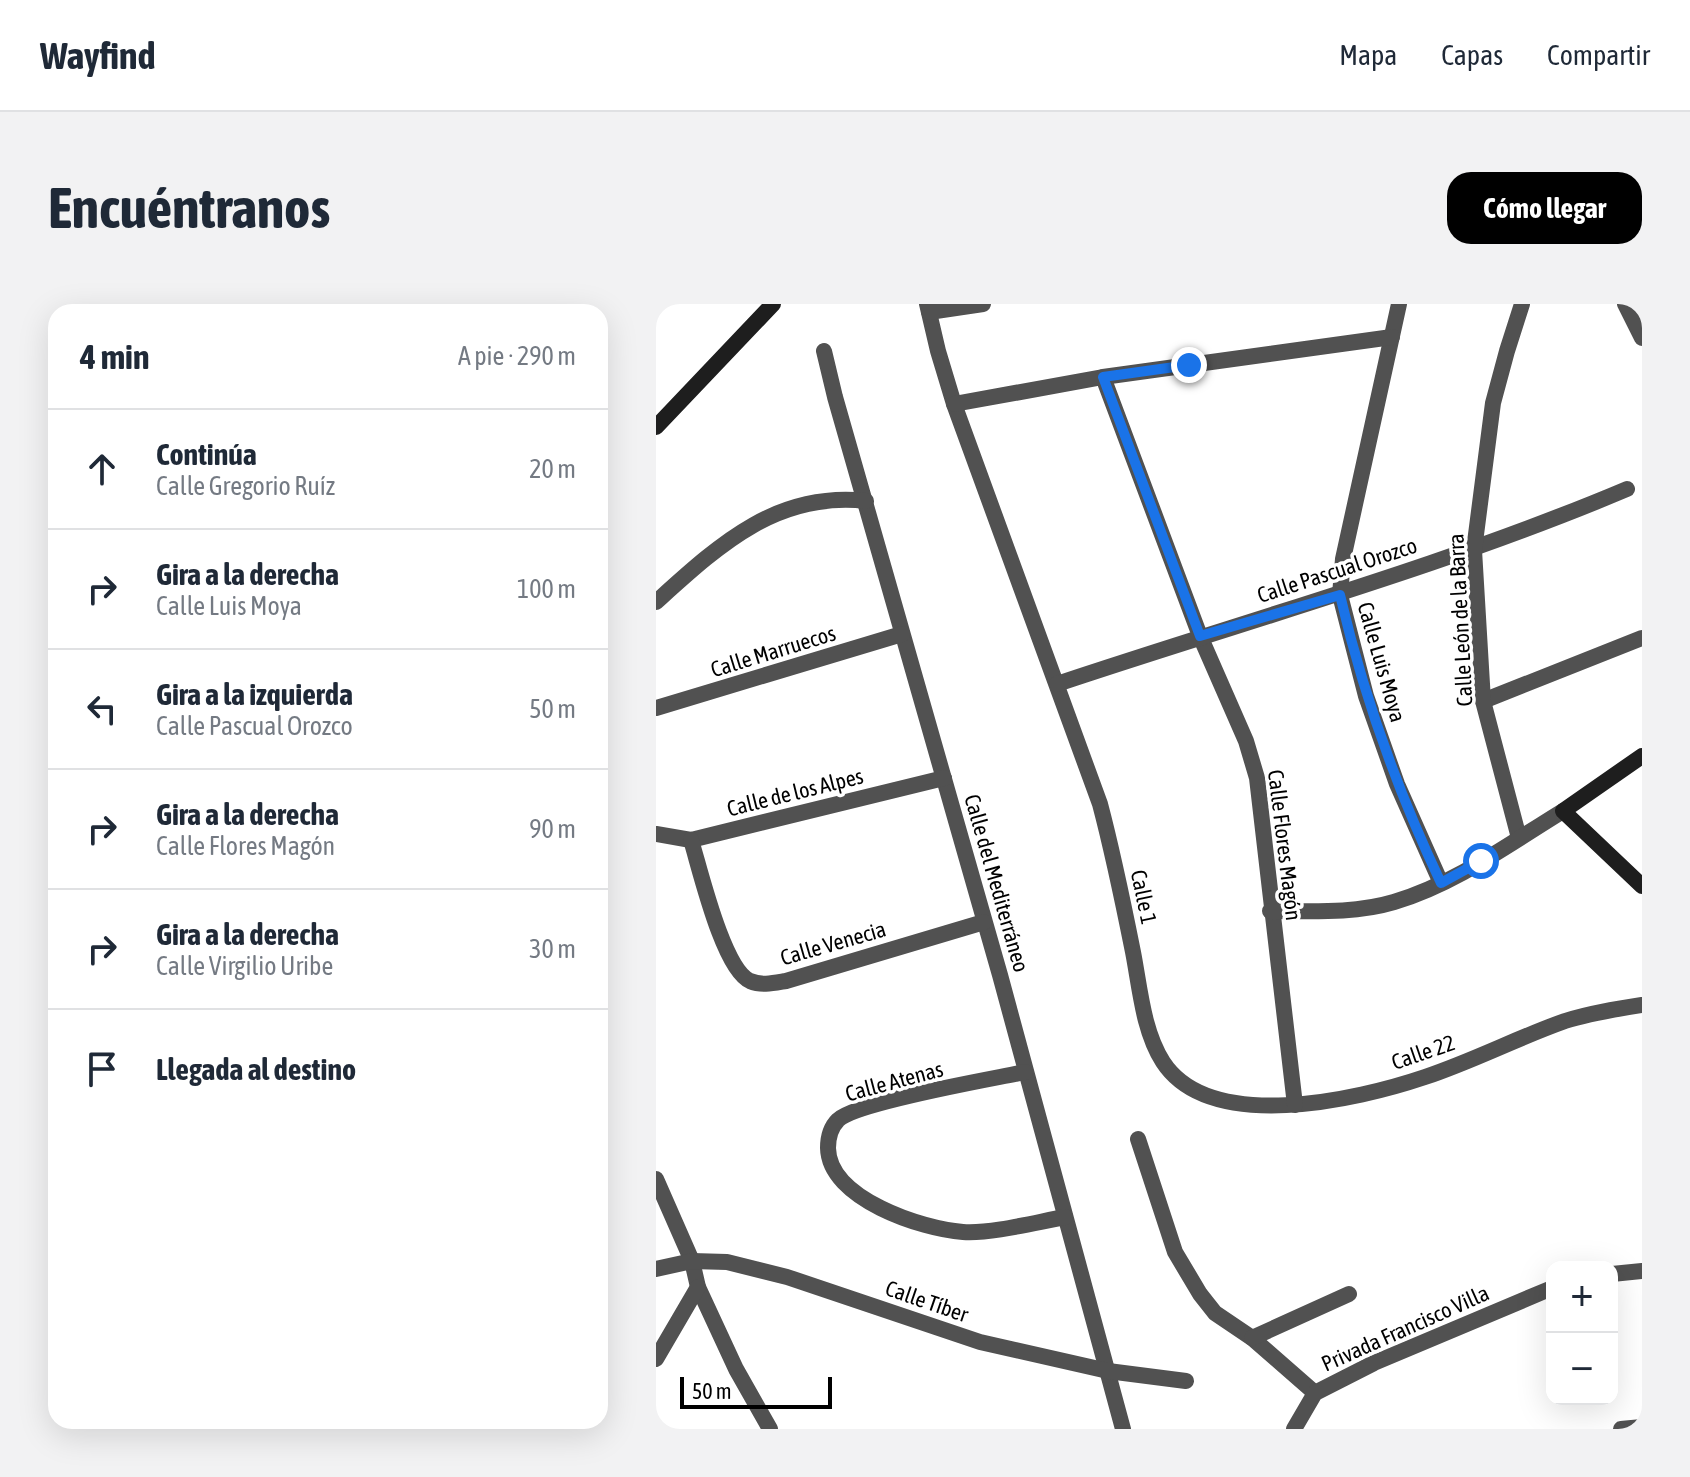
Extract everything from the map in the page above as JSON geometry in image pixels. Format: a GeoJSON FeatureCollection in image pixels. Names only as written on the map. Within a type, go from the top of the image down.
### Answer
{"type":"FeatureCollection","features":[{"type":"Feature","properties":{"kind":"street"},"geometry":{"type":"LineString","coordinates":[[656,427],[773,304]]}},
{"type":"Feature","properties":{"kind":"street"},"geometry":{"type":"LineString","coordinates":[[928,308],[983,304]]}},
{"type":"Feature","properties":{"kind":"street","name":"Calle Luis Moya"},"geometry":{"type":"LineString","coordinates":[[1399,304],[1343,559],[1340,595],[1358,669],[1392,769],[1441,883]]}},
{"type":"Feature","properties":{"kind":"street","name":"Calle León de la Barra"},"geometry":{"type":"LineString","coordinates":[[1519,838],[1483,701],[1474,550],[1493,403],[1522,304]]}},
{"type":"Feature","properties":{"kind":"street"},"geometry":{"type":"LineString","coordinates":[[1625,304],[1642,338]]}},
{"type":"Feature","properties":{"kind":"street","name":"Calle 1"},"geometry":{"type":"LineString","coordinates":[[928,308],[954,404],[1084,757],[1106,829],[1145,1012],[1155,1044],[1174,1075],[1185,1085],[1211,1098]]}},
{"type":"Feature","properties":{"kind":"street"},"geometry":{"type":"LineString","coordinates":[[954,404],[1103,377],[1392,337]]}},
{"type":"Feature","properties":{"kind":"street","name":"Calle del Mediterráneo"},"geometry":{"type":"LineString","coordinates":[[824,351],[1123,1429]]}},
{"type":"Feature","properties":{"kind":"street","name":"Calle Flores Magón"},"geometry":{"type":"LineString","coordinates":[[1103,377],[1200,636],[1246,741],[1257,778],[1270,911],[1295,1105]]}},
{"type":"Feature","properties":{"kind":"street","name":"Calle Pascual Orozco"},"geometry":{"type":"LineString","coordinates":[[1057,684],[1474,550],[1627,489]]}},
{"type":"Feature","properties":{"kind":"street"},"geometry":{"type":"LineString","coordinates":[[656,602],[719,547],[763,520],[798,505],[826,499],[866,501]]}},
{"type":"Feature","properties":{"kind":"street","name":"Calle Marruecos"},"geometry":{"type":"LineString","coordinates":[[656,708],[902,634]]}},
{"type":"Feature","properties":{"kind":"street"},"geometry":{"type":"LineString","coordinates":[[1483,701],[1642,638]]}},
{"type":"Feature","properties":{"kind":"street"},"geometry":{"type":"LineString","coordinates":[[1270,911],[1361,909],[1392,903],[1441,883],[1563,811],[1642,756]]}},
{"type":"Feature","properties":{"kind":"street","name":"Calle de los Alpes"},"geometry":{"type":"LineString","coordinates":[[656,834],[691,840],[944,778]]}},
{"type":"Feature","properties":{"kind":"street"},"geometry":{"type":"LineString","coordinates":[[1563,811],[1642,886]]}},
{"type":"Feature","properties":{"kind":"street","name":"Calle Venecia"},"geometry":{"type":"LineString","coordinates":[[691,840],[724,947],[746,980],[762,984],[786,981],[984,922]]}},
{"type":"Feature","properties":{"kind":"street","name":"Calle 22"},"geometry":{"type":"LineString","coordinates":[[1211,1098],[1268,1106],[1295,1105],[1376,1090],[1424,1078],[1569,1020],[1642,1005]]}},
{"type":"Feature","properties":{"kind":"street","name":"Calle Atenas"},"geometry":{"type":"LineString","coordinates":[[1025,1072],[873,1105],[839,1119],[829,1136],[828,1153],[833,1169],[846,1185],[895,1215],[964,1232],[1065,1217]]}},
{"type":"Feature","properties":{"kind":"street"},"geometry":{"type":"LineString","coordinates":[[1138,1139],[1175,1252],[1200,1294],[1215,1313],[1252,1338],[1315,1393]]}},
{"type":"Feature","properties":{"kind":"street"},"geometry":{"type":"LineString","coordinates":[[656,1179],[692,1261],[698,1287],[736,1369],[770,1429]]}},
{"type":"Feature","properties":{"kind":"street","name":"Calle Tíber"},"geometry":{"type":"LineString","coordinates":[[656,1269],[692,1261],[727,1262],[787,1277],[980,1342],[1108,1371],[1186,1381]]}},
{"type":"Feature","properties":{"kind":"street"},"geometry":{"type":"LineString","coordinates":[[1618,1273],[1642,1271]]}},
{"type":"Feature","properties":{"kind":"street"},"geometry":{"type":"LineString","coordinates":[[656,1359],[698,1287]]}},
{"type":"Feature","properties":{"kind":"street","name":"Privada Francisco Villa"},"geometry":{"type":"LineString","coordinates":[[1294,1429],[1315,1393],[1374,1363],[1546,1291]]}},
{"type":"Feature","properties":{"kind":"street"},"geometry":{"type":"LineString","coordinates":[[1252,1338],[1349,1294]]}},
{"type":"Feature","properties":{"kind":"street"},"geometry":{"type":"LineString","coordinates":[[1621,1429],[1642,1427]]}},
{"type":"Feature","properties":{"kind":"route"},"geometry":{"type":"LineString","coordinates":[[1189,365],[1103,377],[1200,636],[1340,595],[1366,696],[1397,784],[1441,883],[1481,861]]}}]}
